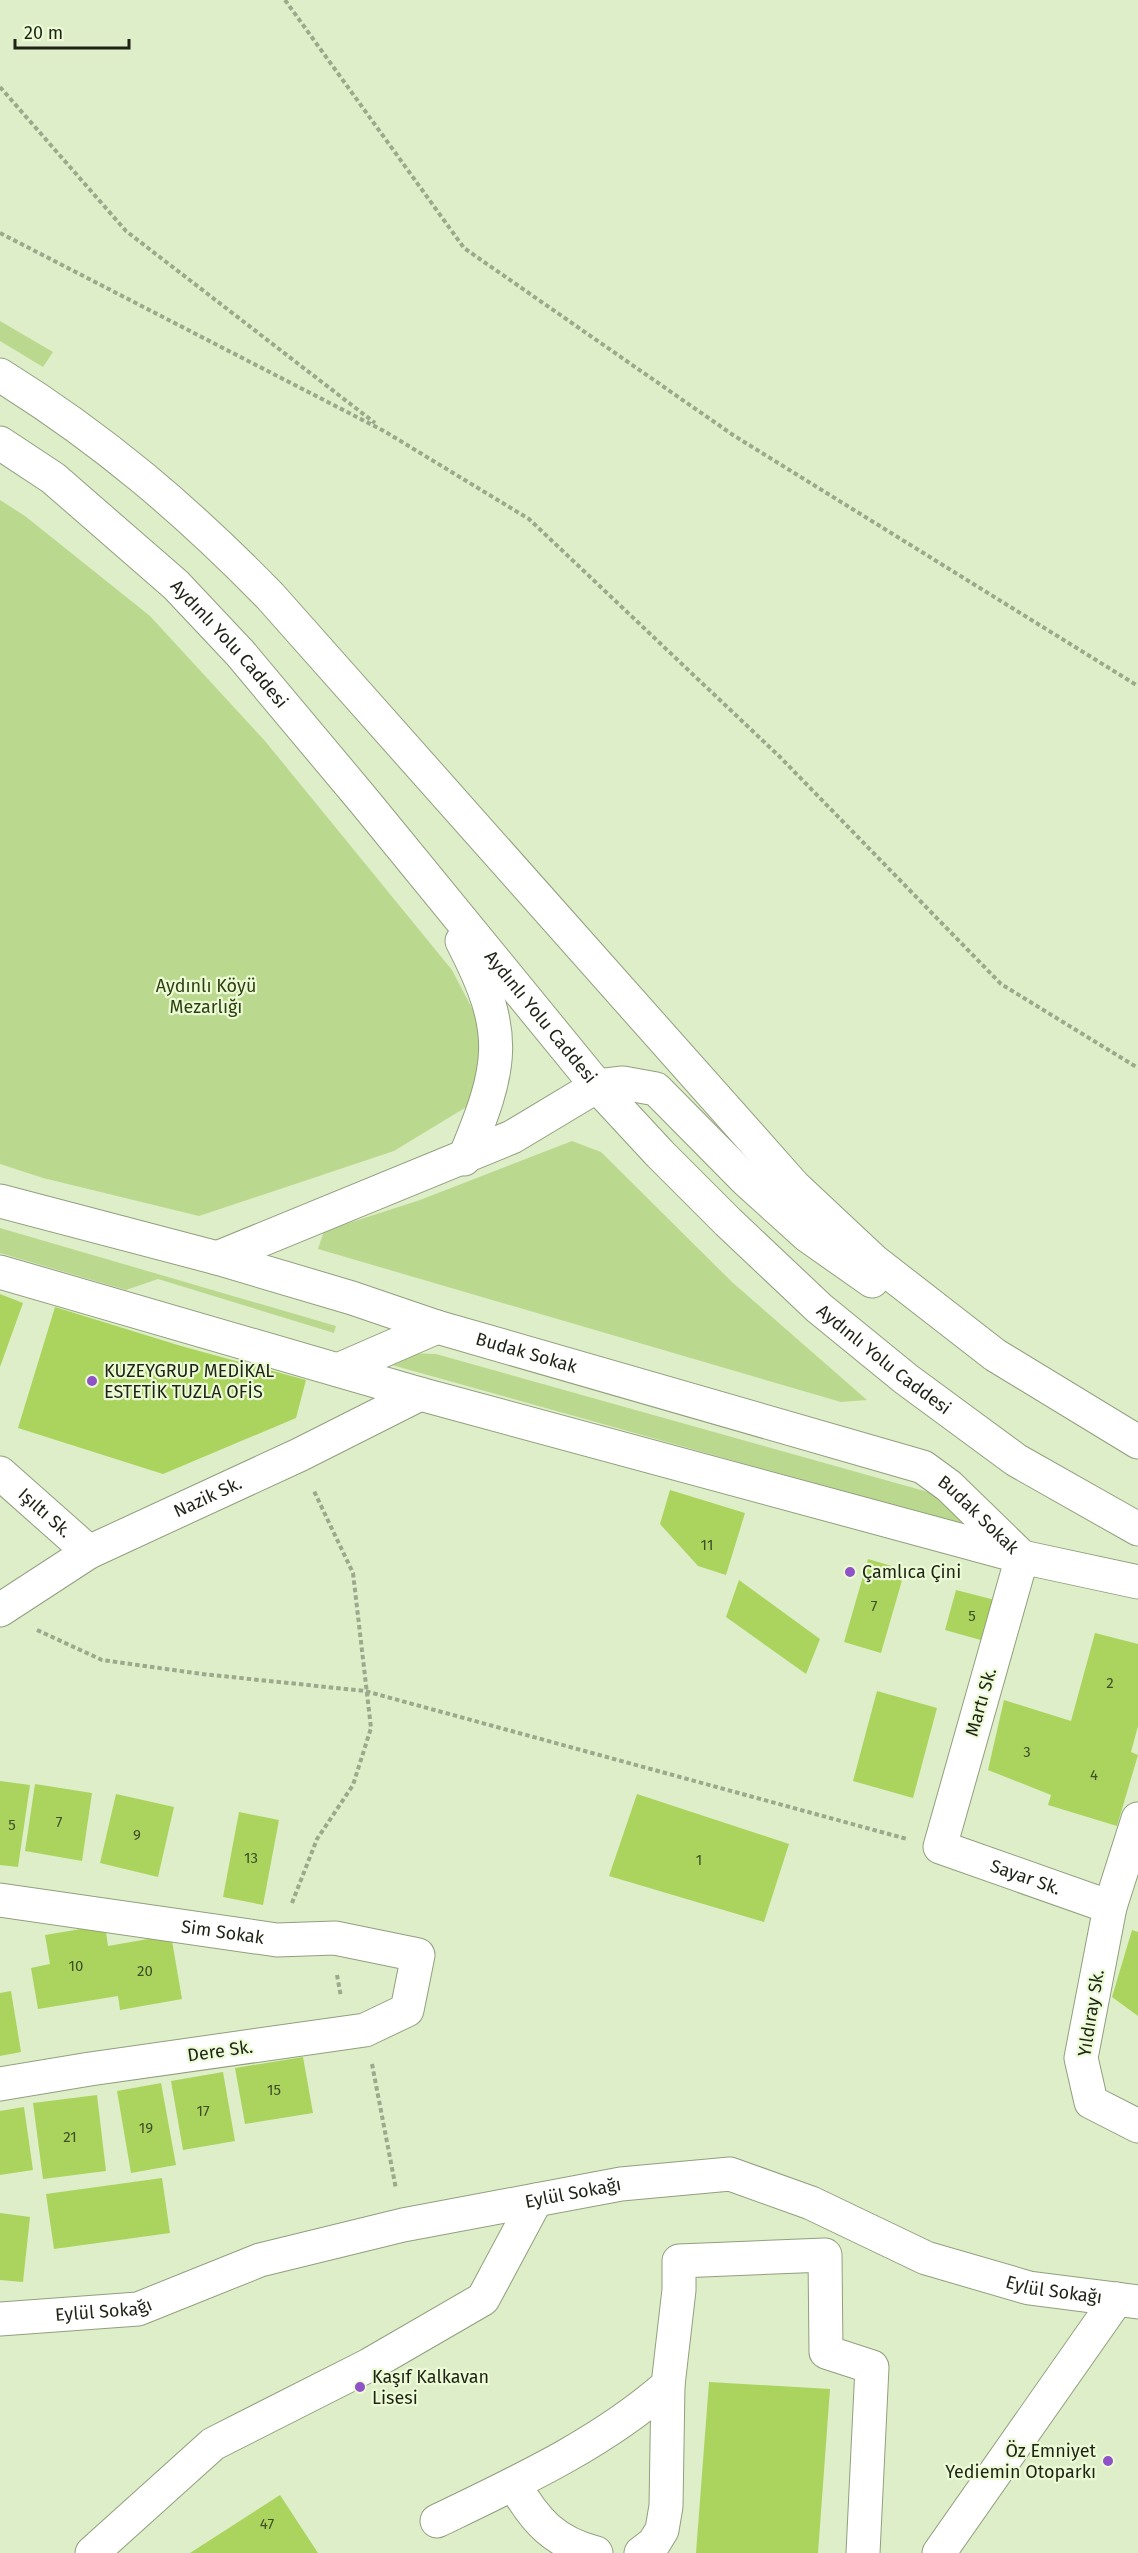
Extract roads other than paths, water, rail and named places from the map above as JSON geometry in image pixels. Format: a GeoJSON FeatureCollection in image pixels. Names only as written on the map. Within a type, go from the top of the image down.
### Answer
{"type":"FeatureCollection","features":[{"type":"Feature","properties":{"kind":"main road"},"geometry":{"type":"LineString","coordinates":[[0,375],[46,404],[113,452],[205,530],[270,596],[794,1186],[874,1261],[995,1354]]}},
{"type":"Feature","properties":{"kind":"main road","name":"Aydınlı Yolu Caddesi"},"geometry":{"type":"LineString","coordinates":[[0,443],[53,478],[176,585],[240,653],[597,1086],[660,1154],[728,1222],[837,1322],[906,1379],[1016,1460],[1138,1529]]}},
{"type":"Feature","properties":{"kind":"main road"},"geometry":{"type":"LineString","coordinates":[[424,874],[477,969],[496,1025],[496,1069],[486,1107],[464,1159]]}},
{"type":"Feature","properties":{"kind":"main road"},"geometry":{"type":"LineString","coordinates":[[217,1258],[464,1159],[512,1137],[597,1086],[623,1083],[656,1089],[746,1180],[808,1236],[910,1306],[995,1354],[1138,1442]]}},
{"type":"Feature","properties":{"kind":"main road","name":"Budak Sokak"},"geometry":{"type":"LineString","coordinates":[[0,1201],[217,1258],[352,1298],[437,1327],[923,1467],[949,1486],[1022,1557]]}},
{"type":"Feature","properties":{"kind":"main road","name":"Budak Sokak"},"geometry":{"type":"LineString","coordinates":[[0,1272],[420,1394],[1022,1557],[1138,1582]]}},
{"type":"Feature","properties":{"kind":"main road"},"geometry":{"type":"LineString","coordinates":[[338,1370],[437,1327]]}},
{"type":"Feature","properties":{"kind":"main road","name":"Nazik Sk."},"geometry":{"type":"LineString","coordinates":[[0,1610],[89,1552],[299,1455],[420,1394]]}},
{"type":"Feature","properties":{"kind":"main road","name":"Işıltı Sk."},"geometry":{"type":"LineString","coordinates":[[0,1473],[89,1552]]}},
{"type":"Feature","properties":{"kind":"main road","name":"Martı Sk."},"geometry":{"type":"LineString","coordinates":[[940,1847],[1022,1557]]}},
{"type":"Feature","properties":{"kind":"main road","name":"Yıldıray Sk."},"geometry":{"type":"LineString","coordinates":[[1138,1819],[1110,1907],[1081,2058],[1091,2102],[1138,2126]]}},
{"type":"Feature","properties":{"kind":"main road","name":"Sayar Sk."},"geometry":{"type":"LineString","coordinates":[[940,1847],[1110,1907]]}},
{"type":"Feature","properties":{"kind":"main road","name":"Sim Sokak"},"geometry":{"type":"LineString","coordinates":[[0,1900],[277,1940],[334,1938],[418,1955],[411,1980]]}},
{"type":"Feature","properties":{"kind":"main road","name":"Dere Sk."},"geometry":{"type":"LineString","coordinates":[[0,2084],[90,2069],[365,2031],[407,2010],[411,1980]]}},
{"type":"Feature","properties":{"kind":"main road","name":"Eylül Sokağı"},"geometry":{"type":"LineString","coordinates":[[0,2319],[138,2309],[260,2260],[403,2225],[621,2184],[730,2174],[811,2203],[926,2258],[1029,2288],[1127,2301]]}},
{"type":"Feature","properties":{"kind":"main road"},"geometry":{"type":"LineString","coordinates":[[92,2553],[213,2444],[369,2365],[483,2299],[536,2200]]}},
{"type":"Feature","properties":{"kind":"main road"},"geometry":{"type":"LineString","coordinates":[[640,2553],[654,2543],[662,2530],[666,2506],[668,2385],[679,2290],[678,2261],[825,2255],[826,2352],[872,2367],[863,2553]]}},
{"type":"Feature","properties":{"kind":"main road"},"geometry":{"type":"LineString","coordinates":[[939,2553],[1127,2301]]}},
{"type":"Feature","properties":{"kind":"main road"},"geometry":{"type":"LineString","coordinates":[[437,2521],[514,2484],[634,2415],[668,2385]]}},
{"type":"Feature","properties":{"kind":"main road"},"geometry":{"type":"LineString","coordinates":[[514,2484],[530,2513],[544,2526],[576,2547],[596,2553]]}},
{"type":"Feature","properties":{"kind":"place","name":"KUZEYGRUP MEDİKAL ESTETİK TUZLA OFİS"},"geometry":{"type":"Point","coordinates":[92,1381]}},
{"type":"Feature","properties":{"kind":"place","name":"Çamlıca Çini"},"geometry":{"type":"Point","coordinates":[850,1572]}},
{"type":"Feature","properties":{"kind":"place","name":"Kaşıf Kalkavan Lisesi"},"geometry":{"type":"Point","coordinates":[360,2387]}},
{"type":"Feature","properties":{"kind":"place","name":"Öz Emniyet Yediemin Otoparkı"},"geometry":{"type":"Point","coordinates":[1108,2461]}},
{"type":"Feature","properties":{"kind":"park label","name":"Aydınlı Köyü Mezarlığı"},"geometry":{"type":"Point","coordinates":[206,996]}}]}
